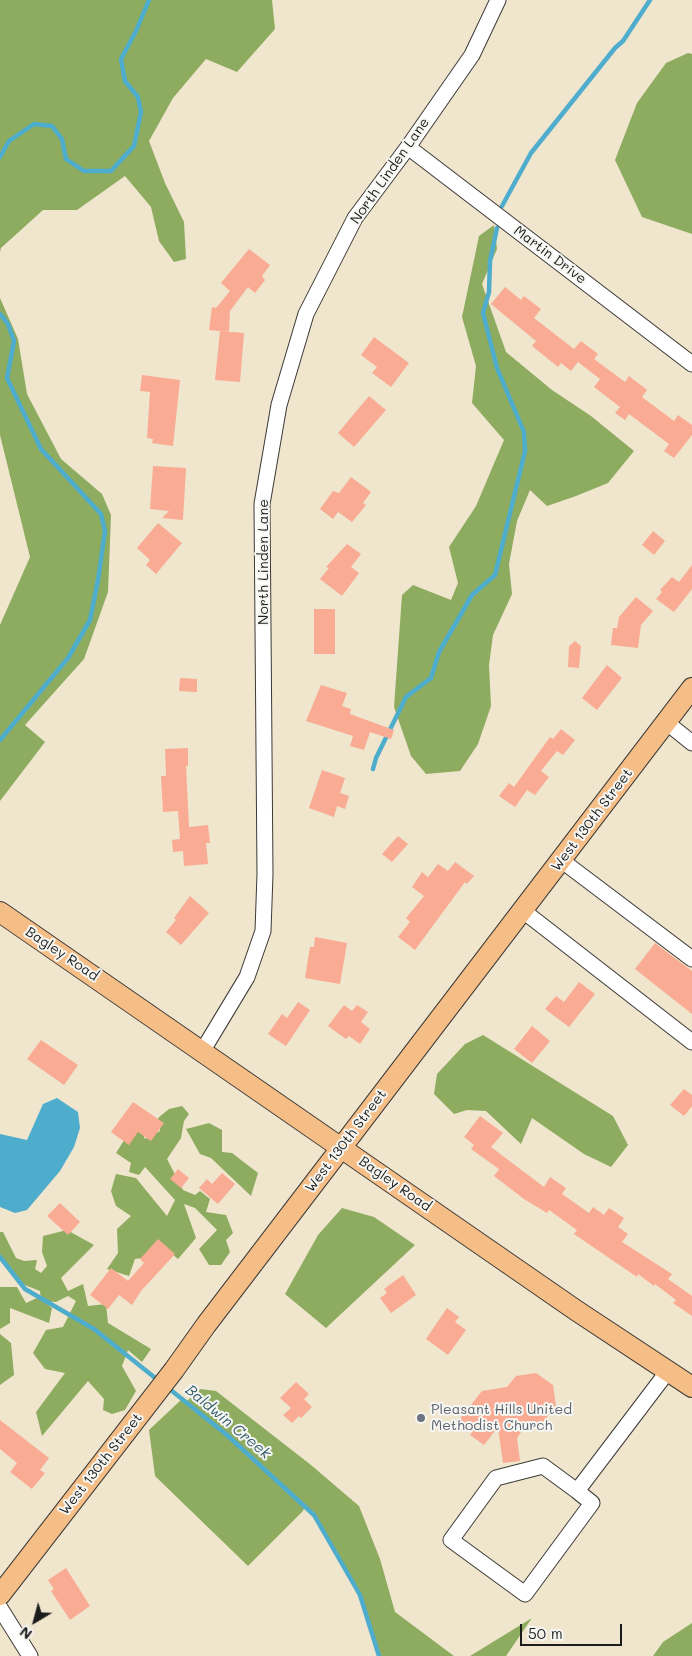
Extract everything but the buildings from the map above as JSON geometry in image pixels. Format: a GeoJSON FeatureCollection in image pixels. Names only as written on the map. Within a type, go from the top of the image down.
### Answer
{"type":"FeatureCollection","features":[{"type":"Feature","properties":{"kind":"main road","name":"West 130th Street"},"geometry":{"type":"LineString","coordinates":[[0,1595],[174,1370],[341,1147],[692,688]]}},
{"type":"Feature","properties":{"kind":"main road","name":"Bagley Road"},"geometry":{"type":"LineString","coordinates":[[0,912],[203,1050],[578,1311],[692,1387]]}},
{"type":"Feature","properties":{"kind":"street","name":"North Linden Lane"},"geometry":{"type":"LineString","coordinates":[[203,1050],[246,977],[263,931],[265,864],[262,504],[279,405],[306,314],[355,218],[408,147],[472,54],[498,0]]}},
{"type":"Feature","properties":{"kind":"street","name":"Martin Drive"},"geometry":{"type":"LineString","coordinates":[[408,147],[692,364]]}},
{"type":"Feature","properties":{"kind":"street"},"geometry":{"type":"LineString","coordinates":[[666,722],[692,743]]}},
{"type":"Feature","properties":{"kind":"street"},"geometry":{"type":"LineString","coordinates":[[561,860],[692,959]]}},
{"type":"Feature","properties":{"kind":"street"},"geometry":{"type":"LineString","coordinates":[[522,910],[692,1042]]}},
{"type":"Feature","properties":{"kind":"street"},"geometry":{"type":"LineString","coordinates":[[576,1491],[668,1371]]}},
{"type":"Feature","properties":{"kind":"street"},"geometry":{"type":"LineString","coordinates":[[543,1466],[576,1491],[592,1503],[525,1594],[451,1540],[496,1478],[543,1466]]}},
{"type":"Feature","properties":{"kind":"street"},"geometry":{"type":"LineString","coordinates":[[0,1608],[30,1656]]}},
{"type":"Feature","properties":{"kind":"green space"},"geometry":{"type":"Polygon","coordinates":[[[0,0],[272,0],[275,29],[237,72],[206,59],[173,98],[149,141],[165,183],[184,222],[186,259],[174,262],[159,241],[151,207],[125,176],[77,210],[43,210],[1,248],[0,252],[0,0]]]}},
{"type":"Feature","properties":{"kind":"green space"},"geometry":{"type":"Polygon","coordinates":[[[688,53],[692,54],[692,234],[642,217],[615,160],[637,103],[666,63],[688,53]]]}},
{"type":"Feature","properties":{"kind":"green space"},"geometry":{"type":"Polygon","coordinates":[[[494,225],[497,249],[482,284],[506,352],[552,390],[591,416],[634,451],[608,483],[576,496],[547,506],[530,490],[517,521],[509,564],[512,594],[493,635],[489,665],[491,706],[478,744],[460,771],[426,774],[411,756],[394,707],[402,595],[413,585],[451,600],[458,583],[449,547],[476,506],[504,440],[472,403],[476,366],[462,317],[479,236],[494,225]]]}},
{"type":"Feature","properties":{"kind":"green space"},"geometry":{"type":"Polygon","coordinates":[[[0,298],[18,339],[27,394],[61,459],[102,494],[111,515],[108,592],[84,659],[25,725],[45,742],[0,801],[0,625],[30,557],[0,435],[0,298]]]}},
{"type":"Feature","properties":{"kind":"green space"},"geometry":{"type":"Polygon","coordinates":[[[483,1035],[613,1116],[628,1145],[611,1167],[584,1154],[532,1118],[521,1144],[486,1111],[467,1110],[454,1114],[434,1094],[437,1074],[465,1044],[483,1035]]]}},
{"type":"Feature","properties":{"kind":"green space"},"geometry":{"type":"Polygon","coordinates":[[[182,1106],[189,1114],[184,1121],[181,1138],[167,1159],[183,1190],[195,1195],[200,1191],[210,1199],[206,1212],[226,1215],[233,1233],[226,1240],[230,1252],[221,1265],[209,1265],[199,1249],[217,1230],[195,1208],[184,1204],[196,1238],[178,1259],[165,1248],[148,1257],[135,1259],[129,1276],[107,1269],[118,1253],[117,1229],[131,1216],[116,1206],[111,1191],[116,1174],[136,1178],[167,1216],[175,1200],[145,1167],[139,1175],[129,1172],[131,1163],[116,1153],[132,1128],[141,1131],[145,1139],[160,1131],[158,1118],[169,1109],[182,1106]]]}},
{"type":"Feature","properties":{"kind":"green space"},"geometry":{"type":"Polygon","coordinates":[[[209,1123],[222,1130],[222,1152],[232,1153],[258,1173],[251,1196],[211,1158],[200,1154],[186,1129],[209,1123]]]}},
{"type":"Feature","properties":{"kind":"green space"},"geometry":{"type":"Polygon","coordinates":[[[342,1208],[374,1217],[415,1245],[326,1328],[285,1294],[318,1235],[342,1208]]]}},
{"type":"Feature","properties":{"kind":"green space"},"geometry":{"type":"Polygon","coordinates":[[[67,1230],[94,1245],[61,1278],[68,1291],[83,1284],[88,1306],[106,1304],[108,1323],[151,1349],[142,1362],[128,1350],[122,1366],[136,1391],[125,1410],[112,1414],[103,1410],[104,1399],[88,1381],[42,1436],[36,1412],[65,1373],[45,1369],[33,1353],[46,1330],[63,1327],[76,1301],[68,1296],[56,1302],[43,1301],[52,1308],[49,1323],[10,1308],[10,1323],[0,1329],[0,1287],[17,1287],[26,1303],[37,1298],[41,1300],[40,1291],[22,1284],[3,1259],[0,1259],[0,1232],[3,1232],[16,1258],[24,1261],[37,1260],[35,1269],[41,1273],[47,1266],[42,1252],[43,1236],[67,1230]]]}},
{"type":"Feature","properties":{"kind":"green space"},"geometry":{"type":"Polygon","coordinates":[[[0,1334],[11,1343],[14,1375],[0,1385],[0,1334]]]}},
{"type":"Feature","properties":{"kind":"green space"},"geometry":{"type":"Polygon","coordinates":[[[200,1389],[216,1391],[311,1465],[359,1506],[380,1559],[395,1612],[454,1656],[379,1656],[360,1595],[314,1515],[305,1506],[303,1511],[248,1566],[155,1476],[149,1430],[182,1399],[186,1402],[200,1389]]]}},
{"type":"Feature","properties":{"kind":"green space"},"geometry":{"type":"Polygon","coordinates":[[[532,1618],[506,1656],[470,1656],[532,1618]]]}},
{"type":"Feature","properties":{"kind":"green space"},"geometry":{"type":"Polygon","coordinates":[[[692,1623],[692,1656],[653,1656],[663,1642],[692,1623]]]}},
{"type":"Feature","properties":{"kind":"water"},"geometry":{"type":"Polygon","coordinates":[[[57,1098],[78,1112],[80,1128],[74,1147],[60,1171],[27,1210],[15,1213],[0,1207],[0,1134],[27,1140],[43,1104],[57,1098]]]}},
{"type":"Feature","properties":{"kind":"waterway"},"geometry":{"type":"LineString","coordinates":[[0,157],[9,141],[34,124],[52,126],[62,139],[66,159],[84,171],[111,171],[134,146],[141,112],[138,97],[125,81],[121,59],[136,31],[149,0]]}},
{"type":"Feature","properties":{"kind":"waterway"},"geometry":{"type":"LineString","coordinates":[[502,206],[531,153],[615,48],[623,41],[650,0]]}},
{"type":"Feature","properties":{"kind":"waterway"},"geometry":{"type":"LineString","coordinates":[[373,769],[376,758],[406,697],[431,678],[439,652],[472,595],[495,575],[525,451],[524,432],[497,368],[483,313],[489,292],[490,261],[497,228]]}},
{"type":"Feature","properties":{"kind":"waterway"},"geometry":{"type":"LineString","coordinates":[[0,314],[8,324],[14,341],[7,378],[41,449],[101,514],[105,531],[90,620],[68,658],[0,740]]}},
{"type":"Feature","properties":{"kind":"waterway","name":"Baldwin Creek"},"geometry":{"type":"LineString","coordinates":[[0,1257],[25,1289],[94,1329],[159,1381]]}},
{"type":"Feature","properties":{"kind":"waterway","name":"Baldwin Creek"},"geometry":{"type":"LineString","coordinates":[[167,1387],[227,1435],[314,1515],[360,1595],[379,1656]]}},
{"type":"Feature","properties":{"kind":"place","name":"Pleasant Hills United Methodist Church"},"geometry":{"type":"Point","coordinates":[421,1418]}}]}
